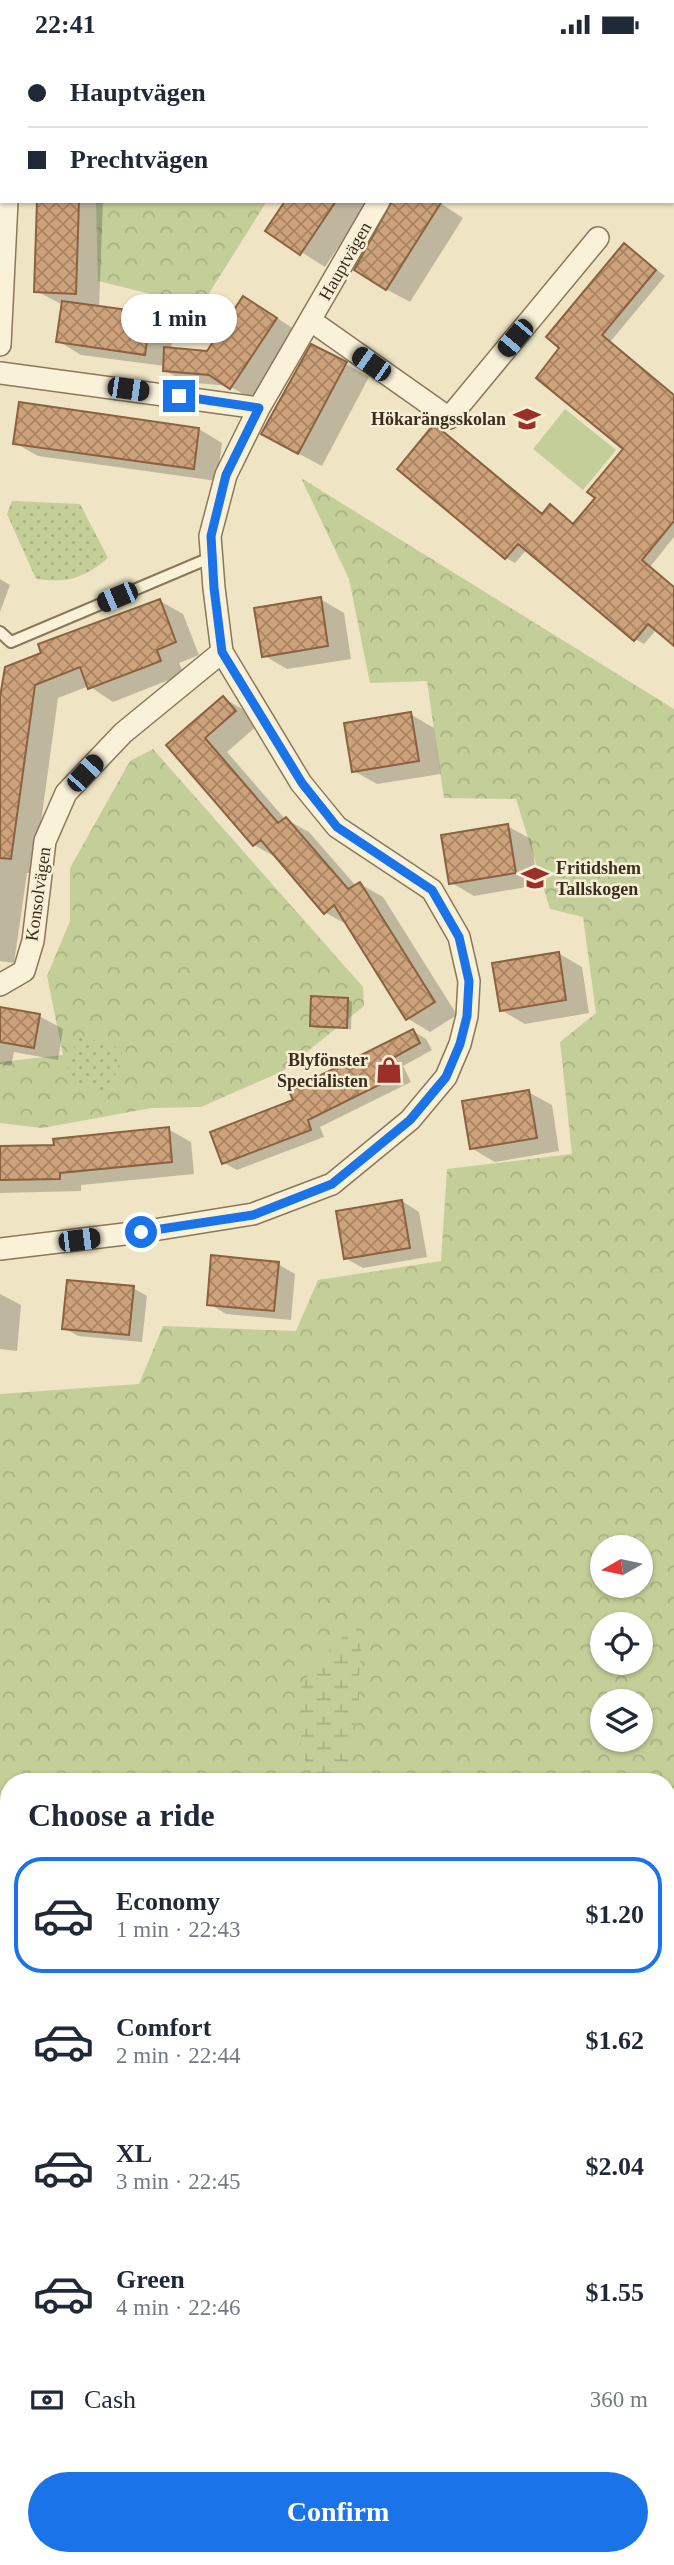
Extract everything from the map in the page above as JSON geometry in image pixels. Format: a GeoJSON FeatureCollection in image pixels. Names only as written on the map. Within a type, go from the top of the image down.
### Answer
{"type":"FeatureCollection","features":[{"type":"Feature","properties":{"kind":"street"},"geometry":{"type":"LineString","coordinates":[[0,345],[7,203]]}},
{"type":"Feature","properties":{"kind":"street","name":"Hauptvägen"},"geometry":{"type":"LineString","coordinates":[[0,1249],[253,1215],[332,1184],[410,1120],[446,1077],[460,1044],[467,1016],[469,981],[459,937],[432,890],[337,827],[302,783],[222,652],[212,557],[211,536],[226,475],[259,408],[378,203]]}},
{"type":"Feature","properties":{"kind":"street","name":"Hauptvägen"},"geometry":{"type":"LineString","coordinates":[[310,320],[449,418],[598,238]]}},
{"type":"Feature","properties":{"kind":"street"},"geometry":{"type":"LineString","coordinates":[[0,373],[259,408]]}},
{"type":"Feature","properties":{"kind":"street","name":"Konsolvägen"},"geometry":{"type":"LineString","coordinates":[[0,985],[24,971],[33,941],[45,841],[66,793],[123,733],[222,652]]}},
{"type":"Feature","properties":{"kind":"lane"},"geometry":{"type":"LineString","coordinates":[[0,632],[11,642],[212,557]]}},
{"type":"Feature","properties":{"kind":"green space"},"geometry":{"type":"Polygon","coordinates":[[[96,203],[266,203],[201,306],[98,281],[96,203]]]}},
{"type":"Feature","properties":{"kind":"green space"},"geometry":{"type":"Polygon","coordinates":[[[565,409],[616,450],[583,490],[533,449],[565,409]]]}},
{"type":"Feature","properties":{"kind":"green space"},"geometry":{"type":"Polygon","coordinates":[[[301,478],[674,709],[674,1773],[0,1773],[0,1394],[139,1384],[163,1326],[296,1331],[318,1280],[441,1261],[447,1169],[572,1154],[560,1042],[596,1013],[583,917],[550,909],[516,799],[444,798],[427,681],[370,683],[349,579],[301,478]]]}},
{"type":"Feature","properties":{"kind":"green space"},"geometry":{"type":"Polygon","coordinates":[[[12,501],[80,504],[108,558],[75,578],[36,579],[7,514],[12,501]]]}},
{"type":"Feature","properties":{"kind":"green space"},"geometry":{"type":"Polygon","coordinates":[[[153,749],[363,987],[364,1006],[283,1071],[201,1107],[152,1108],[42,1128],[0,1123],[0,1062],[63,1055],[47,976],[70,921],[70,868],[130,761],[153,749]]]}},
{"type":"Feature","properties":{"kind":"green space"},"geometry":{"type":"Polygon","coordinates":[[[78,1035],[123,1050],[109,1094],[64,1079],[78,1035]]]}},
{"type":"Feature","properties":{"kind":"green space"},"geometry":{"type":"Polygon","coordinates":[[[350,1627],[363,1634],[359,1704],[351,1737],[352,1772],[313,1773],[301,1754],[301,1688],[315,1662],[336,1645],[350,1627]]]}},
{"type":"Feature","properties":{"kind":"building"},"geometry":{"type":"Polygon","coordinates":[[[37,203],[79,203],[76,294],[34,292],[37,203]]]}},
{"type":"Feature","properties":{"kind":"building"},"geometry":{"type":"Polygon","coordinates":[[[284,203],[335,203],[300,255],[265,231],[284,203]]]}},
{"type":"Feature","properties":{"kind":"building"},"geometry":{"type":"Polygon","coordinates":[[[391,203],[441,203],[386,290],[354,270],[391,203]]]}},
{"type":"Feature","properties":{"kind":"building"},"geometry":{"type":"Polygon","coordinates":[[[624,243],[656,270],[602,335],[674,395],[674,521],[642,560],[674,587],[674,646],[648,624],[634,641],[518,544],[505,559],[397,469],[434,424],[542,514],[550,504],[573,524],[595,498],[587,492],[623,449],[536,378],[559,348],[546,337],[624,243]]]}},
{"type":"Feature","properties":{"kind":"building"},"geometry":{"type":"Polygon","coordinates":[[[243,296],[277,318],[230,389],[209,375],[163,371],[164,347],[207,351],[243,296]]]}},
{"type":"Feature","properties":{"kind":"building"},"geometry":{"type":"Polygon","coordinates":[[[62,301],[151,313],[145,355],[56,342],[62,301]]]}},
{"type":"Feature","properties":{"kind":"building"},"geometry":{"type":"Polygon","coordinates":[[[311,344],[347,362],[298,454],[261,434],[311,344]]]}},
{"type":"Feature","properties":{"kind":"building"},"geometry":{"type":"Polygon","coordinates":[[[19,402],[199,428],[194,469],[13,444],[19,402]]]}},
{"type":"Feature","properties":{"kind":"building"},"geometry":{"type":"Polygon","coordinates":[[[321,597],[328,646],[262,657],[254,608],[321,597]]]}},
{"type":"Feature","properties":{"kind":"building"},"geometry":{"type":"Polygon","coordinates":[[[160,599],[176,642],[157,650],[161,661],[88,689],[80,667],[35,685],[11,859],[0,858],[0,697],[5,667],[41,653],[38,644],[160,599]]]}},
{"type":"Feature","properties":{"kind":"building"},"geometry":{"type":"Polygon","coordinates":[[[223,696],[236,711],[205,738],[278,823],[286,817],[348,889],[360,882],[435,1002],[406,1020],[334,905],[324,914],[261,840],[253,846],[166,745],[223,696]]]}},
{"type":"Feature","properties":{"kind":"building"},"geometry":{"type":"Polygon","coordinates":[[[411,712],[419,761],[352,772],[344,723],[411,712]]]}},
{"type":"Feature","properties":{"kind":"building"},"geometry":{"type":"Polygon","coordinates":[[[508,824],[516,873],[449,884],[441,835],[508,824]]]}},
{"type":"Feature","properties":{"kind":"building"},"geometry":{"type":"Polygon","coordinates":[[[559,952],[566,1000],[500,1011],[492,963],[559,952]]]}},
{"type":"Feature","properties":{"kind":"building"},"geometry":{"type":"Polygon","coordinates":[[[311,996],[348,998],[347,1028],[310,1026],[311,996]]]}},
{"type":"Feature","properties":{"kind":"building"},"geometry":{"type":"Polygon","coordinates":[[[0,1007],[40,1014],[34,1048],[0,1042],[0,1007]]]}},
{"type":"Feature","properties":{"kind":"building"},"geometry":{"type":"Polygon","coordinates":[[[413,1029],[420,1043],[391,1059],[399,1075],[308,1120],[311,1130],[222,1164],[210,1132],[293,1100],[289,1091],[413,1029]]]}},
{"type":"Feature","properties":{"kind":"building"},"geometry":{"type":"Polygon","coordinates":[[[529,1090],[537,1138],[470,1149],[462,1101],[529,1090]]]}},
{"type":"Feature","properties":{"kind":"building"},"geometry":{"type":"Polygon","coordinates":[[[169,1127],[172,1162],[60,1173],[60,1179],[0,1180],[0,1146],[54,1145],[53,1139],[169,1127]]]}},
{"type":"Feature","properties":{"kind":"building"},"geometry":{"type":"Polygon","coordinates":[[[402,1200],[410,1248],[344,1259],[336,1211],[402,1200]]]}},
{"type":"Feature","properties":{"kind":"building"},"geometry":{"type":"Polygon","coordinates":[[[211,1255],[279,1262],[274,1311],[207,1305],[211,1255]]]}},
{"type":"Feature","properties":{"kind":"building"},"geometry":{"type":"Polygon","coordinates":[[[67,1280],[134,1286],[129,1335],[62,1329],[67,1280]]]}},
{"type":"Feature","properties":{"kind":"place","name":"Hökarängsskolan"},"geometry":{"type":"Point","coordinates":[527,419]}},
{"type":"Feature","properties":{"kind":"place","name":"Fritidshem Tallskogen"},"geometry":{"type":"Point","coordinates":[535,878]}},
{"type":"Feature","properties":{"kind":"place","name":"Blyfönster Specialisten"},"geometry":{"type":"Point","coordinates":[389,1070]}},
{"type":"Feature","properties":{"kind":"route"},"geometry":{"type":"LineString","coordinates":[[141,1232],[253,1215],[332,1184],[410,1120],[446,1077],[460,1044],[467,1016],[469,981],[459,937],[432,890],[337,827],[302,783],[222,652],[211,536],[226,475],[259,408],[179,396]]}}]}
